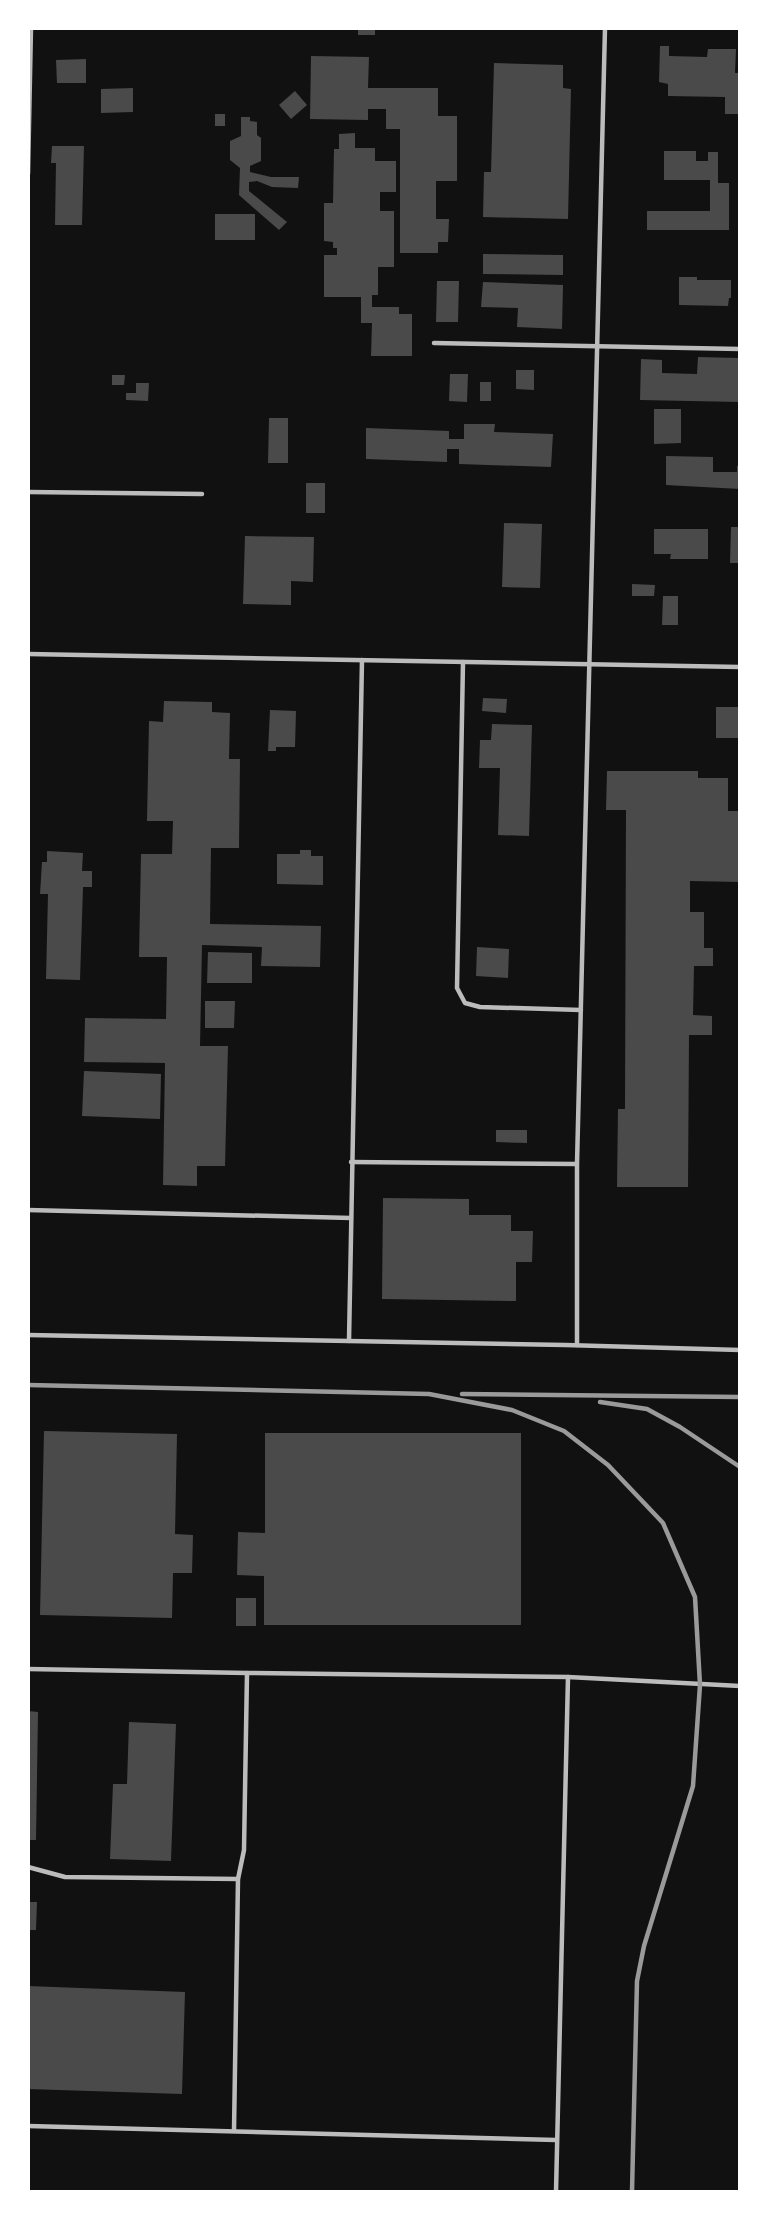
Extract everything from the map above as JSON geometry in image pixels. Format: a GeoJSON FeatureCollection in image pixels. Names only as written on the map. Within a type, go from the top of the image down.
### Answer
{"type":"FeatureCollection","features":[{"type":"Feature","properties":{"kind":"lane"},"geometry":{"type":"LineString","coordinates":[[28,174],[31,28]]}},
{"type":"Feature","properties":{"kind":"lane"},"geometry":{"type":"LineString","coordinates":[[577,1345],[577,1164],[604,28]]}},
{"type":"Feature","properties":{"kind":"lane"},"geometry":{"type":"LineString","coordinates":[[434,343],[740,349]]}},
{"type":"Feature","properties":{"kind":"lane"},"geometry":{"type":"LineString","coordinates":[[28,492],[202,494]]}},
{"type":"Feature","properties":{"kind":"lane"},"geometry":{"type":"LineString","coordinates":[[28,654],[740,667]]}},
{"type":"Feature","properties":{"kind":"lane"},"geometry":{"type":"LineString","coordinates":[[349,1341],[362,660]]}},
{"type":"Feature","properties":{"kind":"lane"},"geometry":{"type":"LineString","coordinates":[[463,662],[457,988],[465,1003],[480,1007],[581,1010]]}},
{"type":"Feature","properties":{"kind":"lane"},"geometry":{"type":"LineString","coordinates":[[351,1161],[577,1164]]}},
{"type":"Feature","properties":{"kind":"lane"},"geometry":{"type":"LineString","coordinates":[[28,1210],[351,1218]]}},
{"type":"Feature","properties":{"kind":"lane"},"geometry":{"type":"LineString","coordinates":[[28,1335],[740,1350]]}},
{"type":"Feature","properties":{"kind":"lane"},"geometry":{"type":"LineString","coordinates":[[28,1669],[568,1677],[740,1686]]}},
{"type":"Feature","properties":{"kind":"lane"},"geometry":{"type":"LineString","coordinates":[[234,2131],[238,1879],[244,1850],[247,1673]]}},
{"type":"Feature","properties":{"kind":"lane"},"geometry":{"type":"LineString","coordinates":[[556,2192],[568,1677]]}},
{"type":"Feature","properties":{"kind":"lane"},"geometry":{"type":"LineString","coordinates":[[28,1867],[65,1877],[238,1879]]}},
{"type":"Feature","properties":{"kind":"lane"},"geometry":{"type":"LineString","coordinates":[[28,2126],[556,2140]]}},
{"type":"Feature","properties":{"kind":"building"},"geometry":{"type":"Polygon","coordinates":[[[358,28],[375,28],[375,35],[358,35],[358,28]]]}},
{"type":"Feature","properties":{"kind":"building"},"geometry":{"type":"Polygon","coordinates":[[[660,46],[669,46],[669,56],[707,57],[708,49],[736,49],[735,73],[740,73],[740,114],[725,114],[725,97],[668,96],[668,84],[659,82],[660,46]]]}},
{"type":"Feature","properties":{"kind":"building"},"geometry":{"type":"Polygon","coordinates":[[[311,56],[369,57],[368,88],[438,88],[438,116],[457,116],[457,181],[436,181],[436,219],[449,219],[448,242],[438,242],[438,253],[400,253],[400,129],[386,129],[386,109],[368,109],[368,120],[310,119],[311,56]]]}},
{"type":"Feature","properties":{"kind":"building"},"geometry":{"type":"Polygon","coordinates":[[[86,59],[86,83],[57,83],[56,60],[86,59]]]}},
{"type":"Feature","properties":{"kind":"building"},"geometry":{"type":"Polygon","coordinates":[[[494,63],[563,65],[563,88],[571,89],[568,219],[483,217],[484,172],[491,172],[494,63]]]}},
{"type":"Feature","properties":{"kind":"building"},"geometry":{"type":"Polygon","coordinates":[[[133,88],[133,112],[101,113],[101,89],[133,88]]]}},
{"type":"Feature","properties":{"kind":"building"},"geometry":{"type":"Polygon","coordinates":[[[295,91],[307,105],[291,119],[279,105],[295,91]]]}},
{"type":"Feature","properties":{"kind":"building"},"geometry":{"type":"Polygon","coordinates":[[[215,114],[225,114],[225,126],[215,126],[215,114]]]}},
{"type":"Feature","properties":{"kind":"building"},"geometry":{"type":"Polygon","coordinates":[[[241,117],[250,117],[250,121],[257,122],[257,135],[261,138],[261,161],[250,166],[250,172],[271,177],[299,177],[298,188],[272,187],[257,181],[249,182],[249,191],[287,222],[279,230],[239,195],[240,168],[230,160],[230,141],[241,136],[241,117]]]}},
{"type":"Feature","properties":{"kind":"building"},"geometry":{"type":"Polygon","coordinates":[[[355,133],[355,148],[375,148],[375,161],[396,161],[396,192],[380,192],[380,211],[394,211],[394,267],[378,267],[378,295],[372,295],[372,307],[399,307],[399,314],[412,314],[412,356],[371,356],[372,323],[361,323],[361,297],[324,297],[324,255],[337,255],[337,248],[333,248],[333,242],[324,241],[324,203],[333,203],[334,149],[339,149],[339,134],[355,133]]]}},
{"type":"Feature","properties":{"kind":"building"},"geometry":{"type":"Polygon","coordinates":[[[52,146],[84,146],[82,225],[55,225],[56,163],[51,163],[52,146]]]}},
{"type":"Feature","properties":{"kind":"building"},"geometry":{"type":"Polygon","coordinates":[[[664,151],[696,151],[696,161],[708,161],[708,152],[718,152],[718,183],[729,183],[729,230],[647,230],[647,211],[710,211],[710,180],[664,180],[664,151]]]}},
{"type":"Feature","properties":{"kind":"building"},"geometry":{"type":"Polygon","coordinates":[[[215,214],[255,214],[255,240],[215,240],[215,214]]]}},
{"type":"Feature","properties":{"kind":"building"},"geometry":{"type":"Polygon","coordinates":[[[483,254],[563,255],[563,275],[483,274],[483,254]]]}},
{"type":"Feature","properties":{"kind":"building"},"geometry":{"type":"Polygon","coordinates":[[[679,277],[697,277],[697,280],[731,280],[731,298],[729,298],[728,306],[679,305],[679,277]]]}},
{"type":"Feature","properties":{"kind":"building"},"geometry":{"type":"Polygon","coordinates":[[[437,281],[459,281],[458,322],[436,322],[437,281]]]}},
{"type":"Feature","properties":{"kind":"building"},"geometry":{"type":"Polygon","coordinates":[[[483,282],[563,285],[562,329],[517,327],[518,308],[481,307],[483,282]]]}},
{"type":"Feature","properties":{"kind":"building"},"geometry":{"type":"Polygon","coordinates":[[[698,357],[740,358],[740,402],[640,400],[641,359],[662,360],[662,373],[697,374],[698,357]]]}},
{"type":"Feature","properties":{"kind":"building"},"geometry":{"type":"Polygon","coordinates":[[[516,370],[534,370],[534,390],[516,389],[516,370]]]}},
{"type":"Feature","properties":{"kind":"building"},"geometry":{"type":"Polygon","coordinates":[[[450,374],[468,374],[467,402],[449,401],[450,374]]]}},
{"type":"Feature","properties":{"kind":"building"},"geometry":{"type":"Polygon","coordinates":[[[112,375],[125,375],[124,385],[112,385],[112,375]]]}},
{"type":"Feature","properties":{"kind":"building"},"geometry":{"type":"Polygon","coordinates":[[[480,382],[491,382],[491,401],[480,401],[480,382]]]}},
{"type":"Feature","properties":{"kind":"building"},"geometry":{"type":"Polygon","coordinates":[[[136,383],[149,383],[148,401],[126,400],[126,393],[136,393],[136,383]]]}},
{"type":"Feature","properties":{"kind":"building"},"geometry":{"type":"Polygon","coordinates":[[[654,409],[681,409],[681,443],[654,444],[654,409]]]}},
{"type":"Feature","properties":{"kind":"building"},"geometry":{"type":"Polygon","coordinates":[[[269,418],[288,418],[288,463],[268,463],[269,418]]]}},
{"type":"Feature","properties":{"kind":"building"},"geometry":{"type":"Polygon","coordinates":[[[464,424],[495,424],[494,432],[553,434],[551,467],[459,464],[459,449],[447,449],[447,462],[366,459],[366,428],[449,431],[449,439],[464,439],[464,424]]]}},
{"type":"Feature","properties":{"kind":"building"},"geometry":{"type":"Polygon","coordinates":[[[666,456],[713,457],[713,472],[737,472],[737,466],[740,466],[740,489],[666,485],[666,456]]]}},
{"type":"Feature","properties":{"kind":"building"},"geometry":{"type":"Polygon","coordinates":[[[306,483],[325,483],[325,513],[306,513],[306,483]]]}},
{"type":"Feature","properties":{"kind":"building"},"geometry":{"type":"Polygon","coordinates":[[[504,523],[542,524],[540,588],[502,587],[504,523]]]}},
{"type":"Feature","properties":{"kind":"building"},"geometry":{"type":"Polygon","coordinates":[[[731,527],[740,527],[740,563],[730,563],[731,527]]]}},
{"type":"Feature","properties":{"kind":"building"},"geometry":{"type":"Polygon","coordinates":[[[654,529],[708,529],[708,559],[670,559],[671,554],[654,554],[654,529]]]}},
{"type":"Feature","properties":{"kind":"building"},"geometry":{"type":"Polygon","coordinates":[[[245,536],[314,537],[313,582],[291,581],[291,605],[243,604],[245,536]]]}},
{"type":"Feature","properties":{"kind":"building"},"geometry":{"type":"Polygon","coordinates":[[[632,584],[655,585],[654,596],[632,596],[632,584]]]}},
{"type":"Feature","properties":{"kind":"building"},"geometry":{"type":"Polygon","coordinates":[[[663,596],[678,596],[678,625],[662,625],[663,596]]]}},
{"type":"Feature","properties":{"kind":"building"},"geometry":{"type":"Polygon","coordinates":[[[483,698],[507,699],[506,713],[482,711],[483,698]]]}},
{"type":"Feature","properties":{"kind":"building"},"geometry":{"type":"Polygon","coordinates":[[[164,701],[212,702],[212,712],[230,713],[229,759],[240,759],[239,848],[211,848],[210,924],[321,926],[320,967],[261,966],[262,947],[202,945],[200,1046],[228,1046],[225,1166],[197,1166],[197,1186],[163,1185],[165,1063],[84,1062],[85,1018],[166,1019],[167,957],[139,957],[141,854],[172,854],[173,821],[147,821],[149,721],[163,722],[164,701]]]}},
{"type":"Feature","properties":{"kind":"building"},"geometry":{"type":"Polygon","coordinates":[[[716,707],[740,707],[740,738],[716,738],[716,707]]]}},
{"type":"Feature","properties":{"kind":"building"},"geometry":{"type":"Polygon","coordinates":[[[270,710],[296,711],[295,747],[276,747],[276,751],[268,751],[270,710]]]}},
{"type":"Feature","properties":{"kind":"building"},"geometry":{"type":"Polygon","coordinates":[[[492,724],[532,725],[529,836],[498,835],[500,768],[479,768],[480,740],[491,740],[492,724]]]}},
{"type":"Feature","properties":{"kind":"building"},"geometry":{"type":"Polygon","coordinates":[[[607,771],[698,771],[698,778],[728,778],[728,811],[740,811],[740,882],[690,881],[690,912],[704,912],[704,948],[713,948],[713,966],[694,966],[693,1015],[712,1016],[712,1035],[689,1035],[688,1187],[617,1187],[618,1109],[625,1109],[626,810],[606,810],[607,771]]]}},
{"type":"Feature","properties":{"kind":"building"},"geometry":{"type":"Polygon","coordinates":[[[300,850],[311,850],[311,856],[323,856],[323,885],[277,884],[277,854],[300,854],[300,850]]]}},
{"type":"Feature","properties":{"kind":"building"},"geometry":{"type":"Polygon","coordinates":[[[47,851],[83,853],[82,871],[92,871],[92,887],[83,887],[80,980],[46,979],[48,894],[40,894],[42,862],[47,862],[47,851]]]}},
{"type":"Feature","properties":{"kind":"building"},"geometry":{"type":"Polygon","coordinates":[[[477,947],[509,949],[508,978],[476,976],[477,947]]]}},
{"type":"Feature","properties":{"kind":"building"},"geometry":{"type":"Polygon","coordinates":[[[208,952],[252,953],[252,983],[207,983],[208,952]]]}},
{"type":"Feature","properties":{"kind":"building"},"geometry":{"type":"Polygon","coordinates":[[[205,1001],[235,1001],[234,1028],[205,1028],[205,1001]]]}},
{"type":"Feature","properties":{"kind":"building"},"geometry":{"type":"Polygon","coordinates":[[[84,1071],[161,1074],[160,1119],[82,1116],[84,1071]]]}},
{"type":"Feature","properties":{"kind":"building"},"geometry":{"type":"Polygon","coordinates":[[[496,1130],[527,1130],[527,1143],[496,1142],[496,1130]]]}},
{"type":"Feature","properties":{"kind":"building"},"geometry":{"type":"Polygon","coordinates":[[[383,1198],[469,1199],[469,1215],[511,1215],[511,1231],[533,1231],[532,1262],[516,1262],[516,1301],[382,1299],[383,1198]]]}},
{"type":"Feature","properties":{"kind":"building"},"geometry":{"type":"Polygon","coordinates":[[[44,1431],[177,1434],[175,1534],[193,1535],[192,1573],[173,1573],[172,1618],[40,1615],[44,1431]]]}},
{"type":"Feature","properties":{"kind":"building"},"geometry":{"type":"Polygon","coordinates":[[[265,1433],[521,1433],[521,1625],[264,1625],[264,1576],[237,1575],[238,1532],[265,1533],[265,1433]]]}},
{"type":"Feature","properties":{"kind":"building"},"geometry":{"type":"Polygon","coordinates":[[[236,1598],[256,1598],[256,1626],[236,1626],[236,1598]]]}},
{"type":"Feature","properties":{"kind":"building"},"geometry":{"type":"Polygon","coordinates":[[[28,1711],[38,1712],[36,1840],[28,1840],[28,1711]]]}},
{"type":"Feature","properties":{"kind":"building"},"geometry":{"type":"Polygon","coordinates":[[[129,1722],[176,1724],[171,1861],[110,1859],[113,1784],[127,1784],[129,1722]]]}},
{"type":"Feature","properties":{"kind":"building"},"geometry":{"type":"Polygon","coordinates":[[[29,1902],[37,1902],[36,1930],[29,1930],[29,1902]]]}},
{"type":"Feature","properties":{"kind":"building"},"geometry":{"type":"Polygon","coordinates":[[[28,1986],[185,1992],[182,2094],[28,2089],[28,1986]]]}},
{"type":"Feature","properties":{"kind":"railway"},"geometry":{"type":"LineString","coordinates":[[28,1385],[429,1394],[512,1410],[564,1431],[608,1465],[663,1523],[695,1597],[700,1685],[693,1786],[644,1946],[637,1981],[632,2192]]}},
{"type":"Feature","properties":{"kind":"railway"},"geometry":{"type":"LineString","coordinates":[[462,1394],[740,1397]]}},
{"type":"Feature","properties":{"kind":"railway"},"geometry":{"type":"LineString","coordinates":[[600,1402],[647,1409],[680,1427],[740,1467]]}}]}
